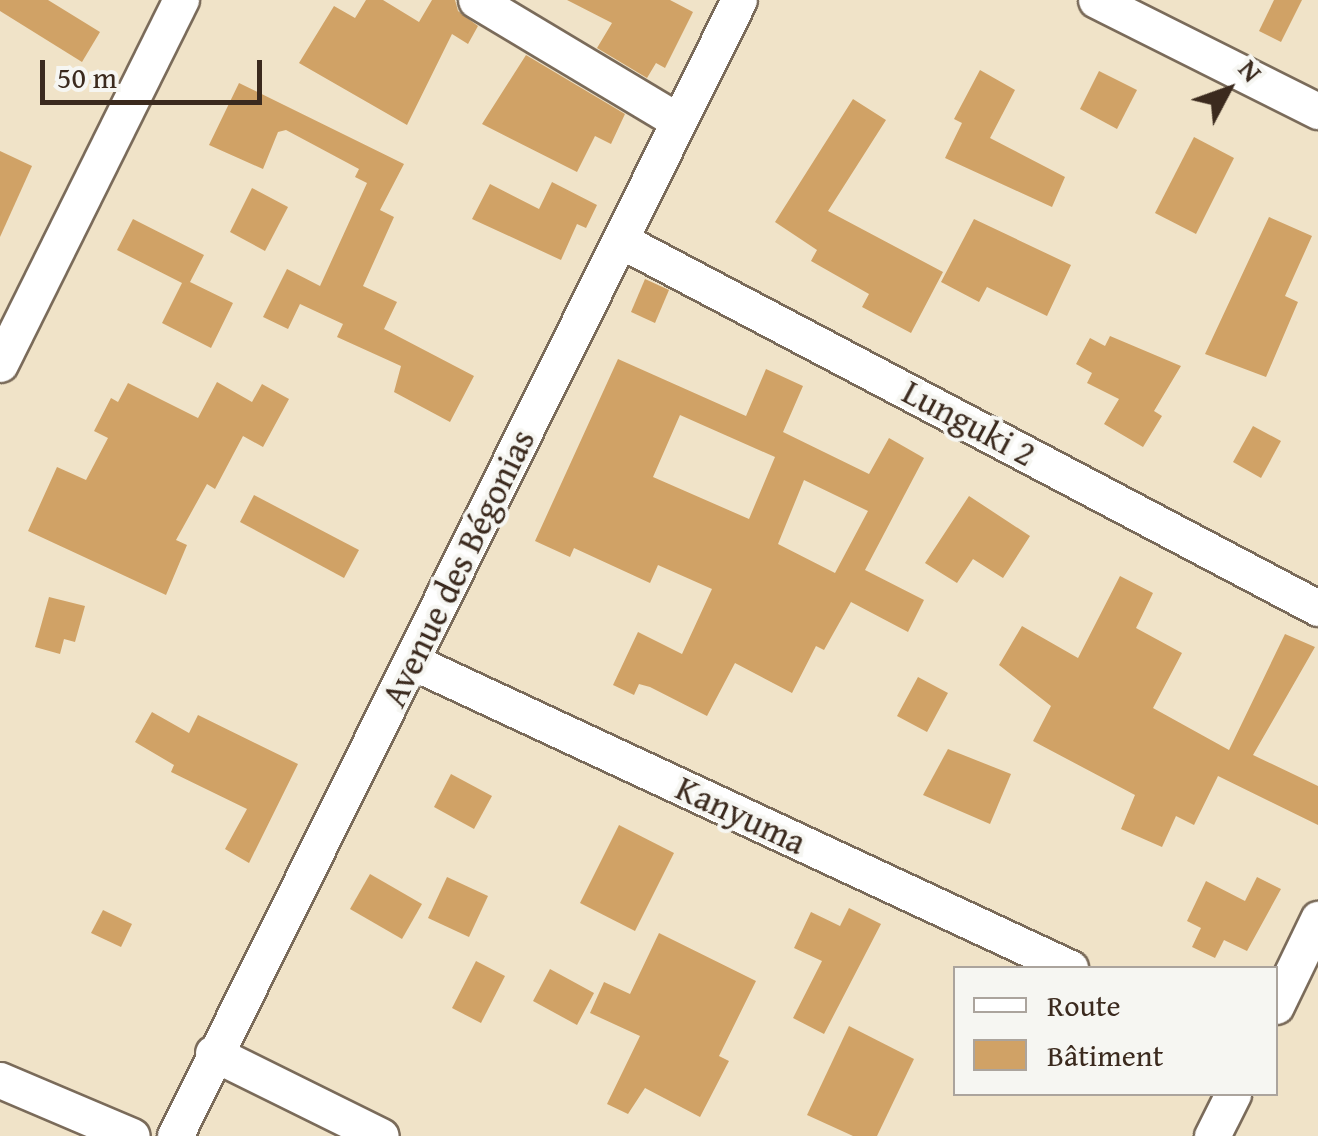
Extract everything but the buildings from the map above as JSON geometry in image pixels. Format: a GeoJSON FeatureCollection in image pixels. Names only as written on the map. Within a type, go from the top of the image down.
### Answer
{"type":"FeatureCollection","features":[{"type":"Feature","properties":{"kind":"street"},"geometry":{"type":"LineString","coordinates":[[0,364],[181,0]]}},
{"type":"Feature","properties":{"kind":"street"},"geometry":{"type":"LineString","coordinates":[[476,0],[678,121]]}},
{"type":"Feature","properties":{"kind":"street","name":"Avenue des Bégonias"},"geometry":{"type":"LineString","coordinates":[[175,1136],[213,1052],[413,662],[739,0]]}},
{"type":"Feature","properties":{"kind":"street"},"geometry":{"type":"LineString","coordinates":[[1096,0],[1318,110]]}},
{"type":"Feature","properties":{"kind":"street","name":"Lunguki 2"},"geometry":{"type":"LineString","coordinates":[[620,240],[1318,608]]}},
{"type":"Feature","properties":{"kind":"street","name":"Kanyuma"},"geometry":{"type":"LineString","coordinates":[[413,662],[1066,966]]}},
{"type":"Feature","properties":{"kind":"street"},"geometry":{"type":"LineString","coordinates":[[1278,1002],[1318,920]]}},
{"type":"Feature","properties":{"kind":"street"},"geometry":{"type":"LineString","coordinates":[[213,1052],[380,1136]]}},
{"type":"Feature","properties":{"kind":"street"},"geometry":{"type":"LineString","coordinates":[[0,1080],[132,1136]]}},
{"type":"Feature","properties":{"kind":"street"},"geometry":{"type":"LineString","coordinates":[[1212,1136],[1231,1096]]}}]}
